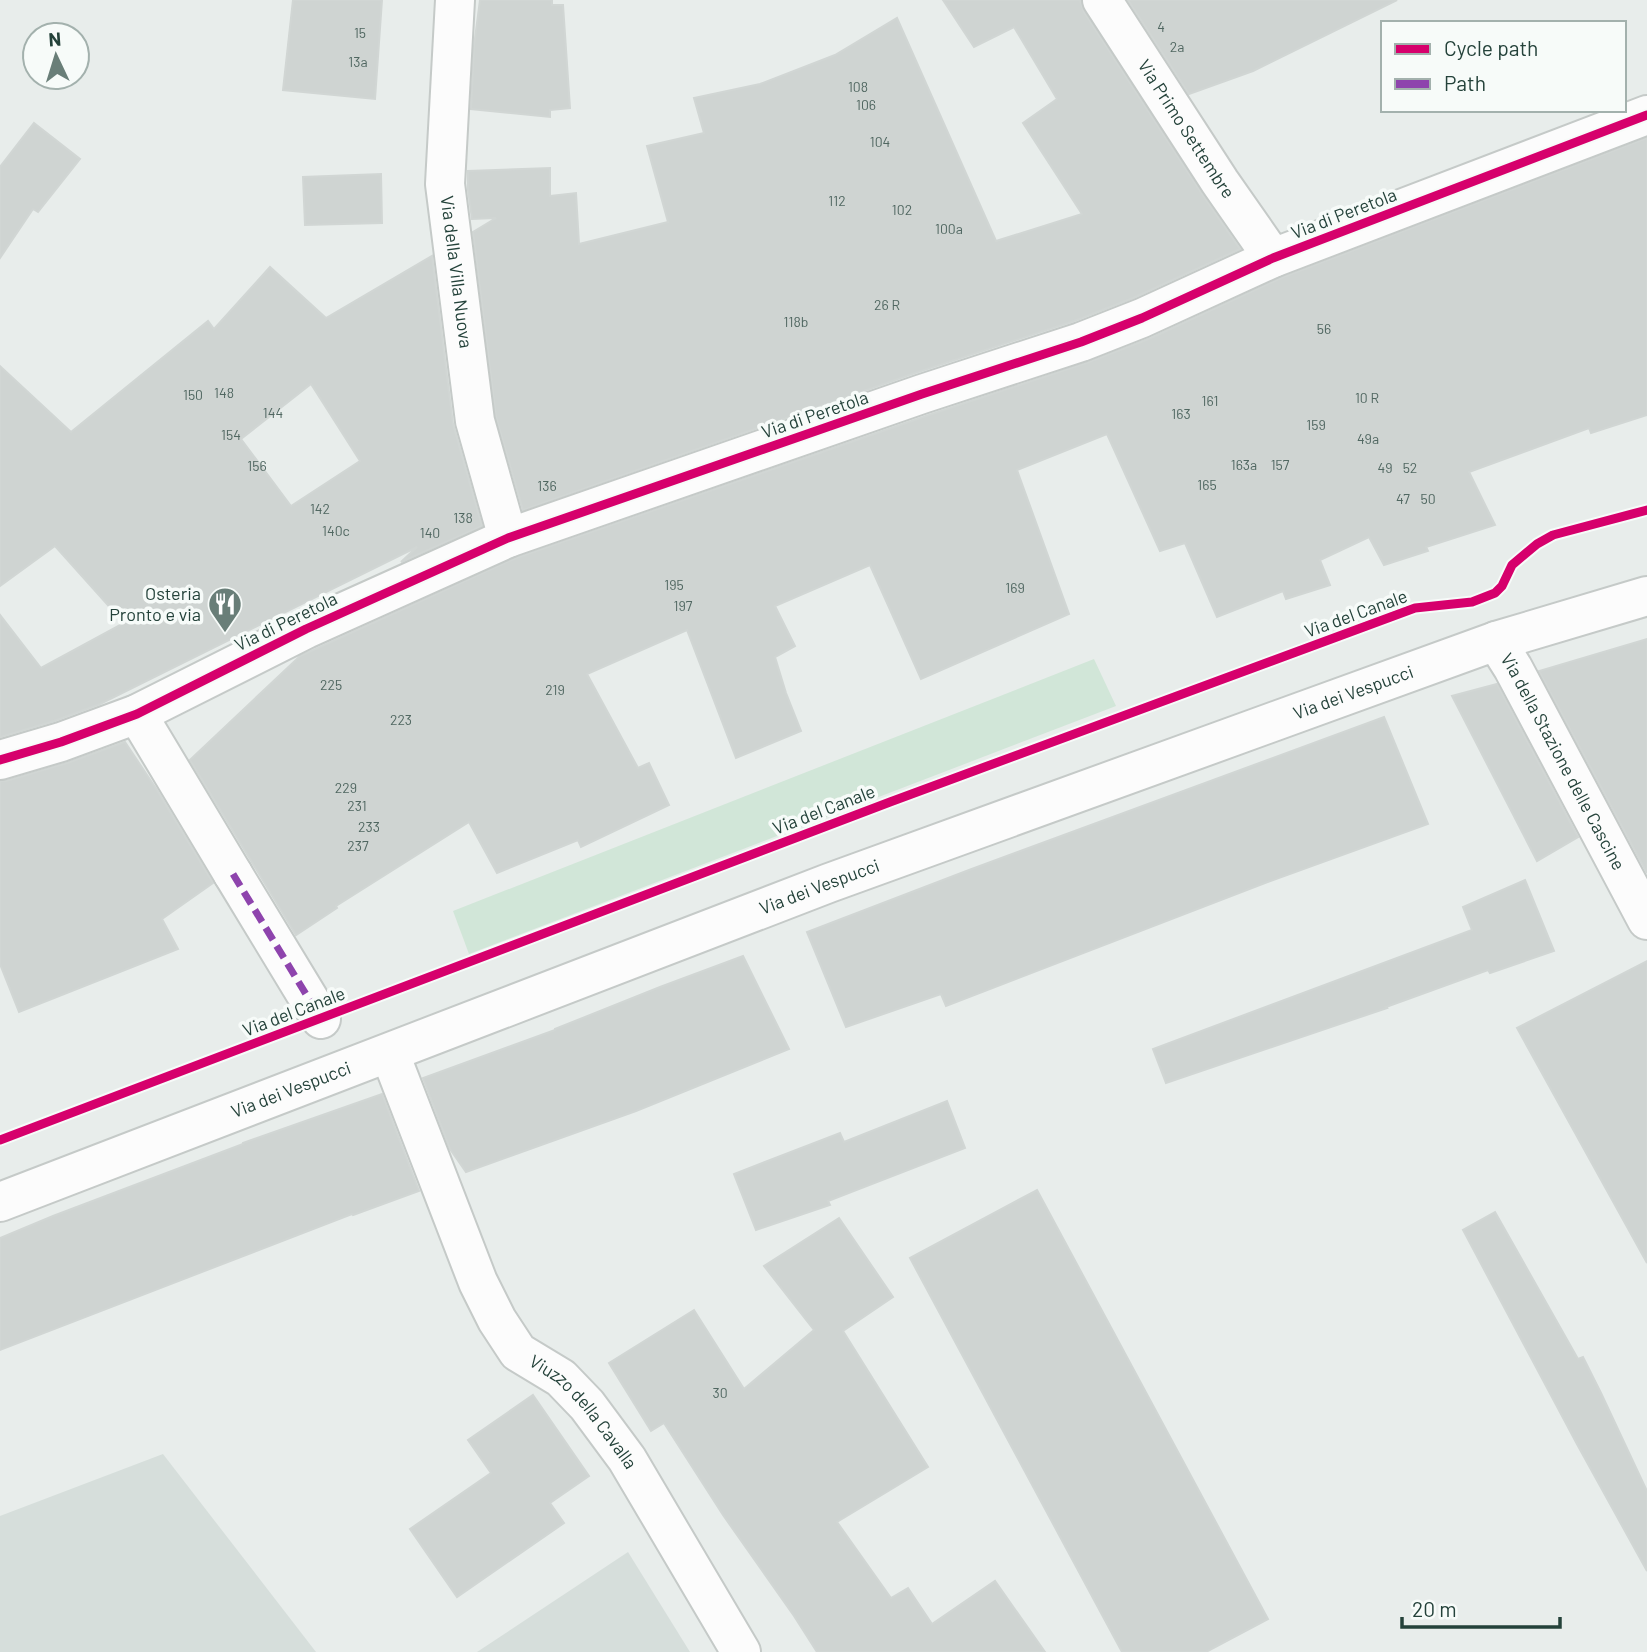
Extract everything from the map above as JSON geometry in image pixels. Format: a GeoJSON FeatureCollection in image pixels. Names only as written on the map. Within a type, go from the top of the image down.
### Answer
{"type":"FeatureCollection","features":[{"type":"Feature","properties":{"kind":"street","name":"Via della Villa Nuova"},"geometry":{"type":"LineString","coordinates":[[455,0],[445,184],[475,421],[508,538]]}},
{"type":"Feature","properties":{"kind":"street","name":"Via Primo Settembre"},"geometry":{"type":"LineString","coordinates":[[1102,0],[1220,182],[1273,258]]}},
{"type":"Feature","properties":{"kind":"street","name":"Via di Peretola"},"geometry":{"type":"LineString","coordinates":[[0,760],[61,742],[138,714],[306,629],[508,538],[922,394],[1081,342],[1142,318],[1273,258],[1647,115]]}},
{"type":"Feature","properties":{"kind":"street","name":"Via dei Vespucci"},"geometry":{"type":"LineString","coordinates":[[0,1202],[390,1054],[828,883],[1496,641],[1647,596]]}},
{"type":"Feature","properties":{"kind":"street","name":"Via della Stazione delle Cascine"},"geometry":{"type":"LineString","coordinates":[[1496,641],[1647,920]]}},
{"type":"Feature","properties":{"kind":"street"},"geometry":{"type":"LineString","coordinates":[[138,714],[321,1019]]}},
{"type":"Feature","properties":{"kind":"street","name":"Viuzzo della Cavalla"},"geometry":{"type":"LineString","coordinates":[[390,1054],[478,1282],[497,1320],[517,1352],[561,1378],[587,1405],[627,1459],[741,1652]]}},
{"type":"Feature","properties":{"kind":"shaded area"},"geometry":{"type":"Polygon","coordinates":[[[163,1454],[316,1652],[0,1652],[0,1516],[163,1454]]]}},
{"type":"Feature","properties":{"kind":"shaded area"},"geometry":{"type":"Polygon","coordinates":[[[628,1552],[690,1652],[477,1652],[628,1552]]]}},
{"type":"Feature","properties":{"kind":"green space"},"geometry":{"type":"Polygon","coordinates":[[[1094,659],[1116,706],[469,954],[453,911],[1094,659]]]}},
{"type":"Feature","properties":{"kind":"building"},"geometry":{"type":"Polygon","coordinates":[[[293,0],[382,0],[375,99],[283,90],[293,0]]]}},
{"type":"Feature","properties":{"kind":"building"},"geometry":{"type":"Polygon","coordinates":[[[480,0],[552,0],[552,5],[563,5],[570,108],[550,110],[550,117],[471,109],[474,46],[480,0]]]}},
{"type":"Feature","properties":{"kind":"building"},"geometry":{"type":"Polygon","coordinates":[[[943,0],[1080,0],[1084,12],[1240,249],[1133,298],[1074,321],[915,373],[523,510],[496,417],[473,232],[496,218],[472,219],[468,171],[550,168],[550,196],[576,193],[579,244],[668,222],[647,146],[704,133],[694,98],[760,84],[835,55],[897,18],[996,241],[1082,214],[1023,123],[1057,99],[1014,27],[974,47],[943,0]]]}},
{"type":"Feature","properties":{"kind":"building"},"geometry":{"type":"Polygon","coordinates":[[[1128,0],[1397,0],[1253,71],[1189,94],[1128,0]]]}},
{"type":"Feature","properties":{"kind":"building"},"geometry":{"type":"Polygon","coordinates":[[[34,123],[80,159],[38,212],[33,209],[0,258],[0,167],[34,123]]]}},
{"type":"Feature","properties":{"kind":"building"},"geometry":{"type":"Polygon","coordinates":[[[1647,138],[1647,415],[1591,433],[1589,428],[1469,472],[1495,525],[1426,547],[1428,551],[1384,565],[1369,537],[1320,560],[1330,585],[1286,599],[1283,591],[1217,617],[1185,543],[1160,551],[1107,434],[1017,470],[1069,614],[921,679],[870,565],[775,606],[795,646],[775,657],[801,731],[736,758],[687,630],[587,674],[638,768],[649,763],[669,805],[581,847],[578,840],[497,873],[469,822],[336,906],[337,908],[296,935],[190,760],[300,656],[516,558],[1089,362],[1151,338],[1281,278],[1647,138]]]}},
{"type":"Feature","properties":{"kind":"building"},"geometry":{"type":"Polygon","coordinates":[[[381,174],[382,223],[305,225],[303,177],[381,174]]]}},
{"type":"Feature","properties":{"kind":"building"},"geometry":{"type":"Polygon","coordinates":[[[432,256],[453,424],[482,526],[401,562],[417,547],[100,704],[0,737],[0,615],[41,668],[124,623],[55,546],[0,586],[0,366],[71,432],[208,321],[214,329],[270,267],[326,318],[432,256]],[[311,384],[241,439],[291,506],[360,461],[311,384]]]}},
{"type":"Feature","properties":{"kind":"building"},"geometry":{"type":"Polygon","coordinates":[[[1647,639],[1647,873],[1539,671],[1647,639]]]}},
{"type":"Feature","properties":{"kind":"building"},"geometry":{"type":"Polygon","coordinates":[[[1497,684],[1578,837],[1537,861],[1452,696],[1497,684]]]}},
{"type":"Feature","properties":{"kind":"building"},"geometry":{"type":"Polygon","coordinates":[[[1384,717],[1428,824],[1265,883],[946,1006],[941,994],[846,1027],[807,932],[1384,717]]]}},
{"type":"Feature","properties":{"kind":"building"},"geometry":{"type":"Polygon","coordinates":[[[125,742],[213,883],[162,919],[178,949],[19,1012],[0,964],[0,781],[67,763],[125,742]]]}},
{"type":"Feature","properties":{"kind":"building"},"geometry":{"type":"Polygon","coordinates":[[[1525,880],[1554,951],[1490,973],[1488,970],[1387,1008],[1166,1083],[1153,1049],[1472,930],[1463,907],[1525,880]]]}},
{"type":"Feature","properties":{"kind":"building"},"geometry":{"type":"Polygon","coordinates":[[[743,956],[789,1049],[636,1111],[466,1172],[450,1149],[423,1078],[555,1030],[743,956]]]}},
{"type":"Feature","properties":{"kind":"building"},"geometry":{"type":"Polygon","coordinates":[[[1647,961],[1647,1263],[1517,1028],[1647,961]]]}},
{"type":"Feature","properties":{"kind":"building"},"geometry":{"type":"Polygon","coordinates":[[[382,1094],[419,1191],[352,1214],[0,1350],[0,1238],[243,1143],[382,1094]]]}},
{"type":"Feature","properties":{"kind":"building"},"geometry":{"type":"Polygon","coordinates":[[[947,1101],[965,1148],[828,1201],[830,1205],[756,1230],[734,1174],[840,1133],[844,1142],[947,1101]]]}},
{"type":"Feature","properties":{"kind":"building"},"geometry":{"type":"Polygon","coordinates":[[[1037,1190],[1268,1619],[1206,1652],[1122,1652],[910,1258],[1037,1190]]]}},
{"type":"Feature","properties":{"kind":"building"},"geometry":{"type":"Polygon","coordinates":[[[1495,1212],[1578,1359],[1583,1357],[1647,1491],[1647,1571],[1463,1230],[1495,1212]]]}},
{"type":"Feature","properties":{"kind":"building"},"geometry":{"type":"Polygon","coordinates":[[[839,1218],[893,1297],[843,1331],[928,1467],[837,1522],[891,1598],[908,1588],[932,1624],[995,1581],[1045,1652],[817,1652],[664,1423],[651,1431],[609,1363],[694,1310],[744,1389],[814,1330],[764,1266],[839,1218]]]}},
{"type":"Feature","properties":{"kind":"building"},"geometry":{"type":"Polygon","coordinates":[[[533,1395],[589,1476],[550,1503],[564,1523],[457,1597],[410,1529],[491,1473],[468,1440],[533,1395]]]}},
{"type":"Feature","properties":{"kind":"marked path"},"geometry":{"type":"LineString","coordinates":[[233,874],[321,1019]]}},
{"type":"Feature","properties":{"kind":"cycle path"},"geometry":{"type":"LineString","coordinates":[[0,760],[61,742],[137,714],[306,629],[508,538],[922,394],[1081,342],[1142,318],[1273,258],[1647,115]]}},
{"type":"Feature","properties":{"kind":"cycle path","name":"Via del Canale"},"geometry":{"type":"LineString","coordinates":[[0,1140],[890,802],[1415,608],[1472,602],[1495,593],[1502,586],[1512,565],[1537,544],[1553,535],[1647,510]]}},
{"type":"Feature","properties":{"kind":"place","name":"Osteria Pronto e via"},"geometry":{"type":"Point","coordinates":[225,634]}}]}
